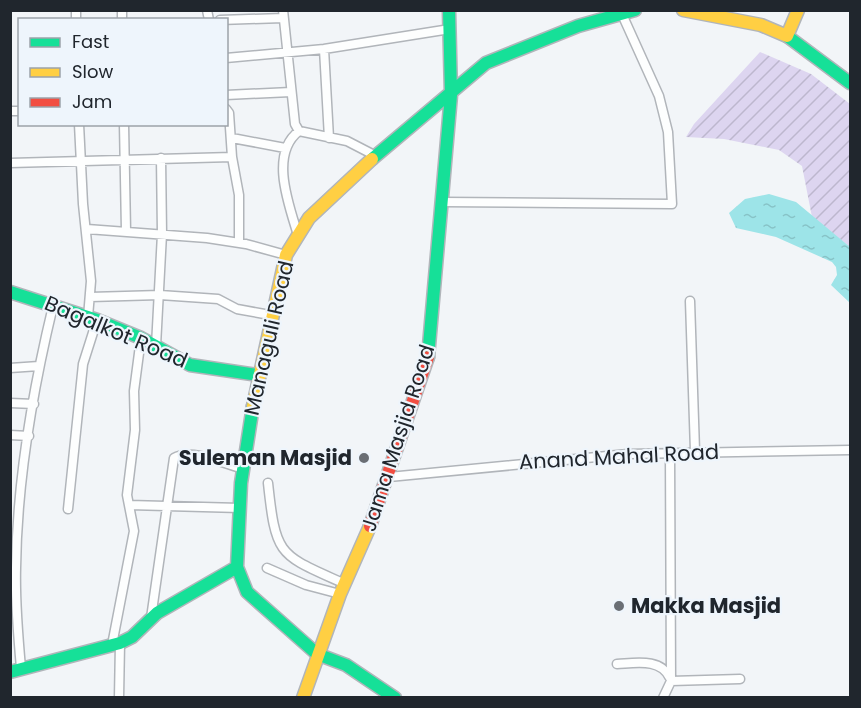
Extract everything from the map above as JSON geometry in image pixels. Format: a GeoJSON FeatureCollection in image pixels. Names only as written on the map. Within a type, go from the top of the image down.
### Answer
{"type":"FeatureCollection","features":[{"type":"Feature","properties":{"kind":"main road","name":"Jama Masjid Road"},"geometry":{"type":"LineString","coordinates":[[303,698],[342,589],[363,546],[429,354],[451,95],[449,10]]}},
{"type":"Feature","properties":{"kind":"main road"},"geometry":{"type":"LineString","coordinates":[[683,10],[752,17],[787,36],[850,83]]}},
{"type":"Feature","properties":{"kind":"main road"},"geometry":{"type":"LineString","coordinates":[[787,36],[798,10]]}},
{"type":"Feature","properties":{"kind":"main road","name":"Managuli Road"},"geometry":{"type":"LineString","coordinates":[[237,567],[243,469],[270,315],[286,255],[309,218],[357,171],[451,95],[486,63],[578,26],[626,12]]}},
{"type":"Feature","properties":{"kind":"main road","name":"Bagalkot Road"},"geometry":{"type":"LineString","coordinates":[[10,292],[92,318],[141,338],[190,365],[258,375]]}},
{"type":"Feature","properties":{"kind":"main road"},"geometry":{"type":"LineString","coordinates":[[16,670],[116,644],[132,637],[157,613],[237,567],[247,592],[317,654],[346,664],[395,698]]}},
{"type":"Feature","properties":{"kind":"street"},"geometry":{"type":"LineString","coordinates":[[442,202],[672,204],[668,132],[659,96],[626,12]]}},
{"type":"Feature","properties":{"kind":"street"},"geometry":{"type":"LineString","coordinates":[[228,19],[283,14],[295,124],[298,130],[346,141],[376,156]]}},
{"type":"Feature","properties":{"kind":"street"},"geometry":{"type":"LineString","coordinates":[[228,58],[324,49],[450,29]]}},
{"type":"Feature","properties":{"kind":"street"},"geometry":{"type":"LineString","coordinates":[[324,49],[329,138]]}},
{"type":"Feature","properties":{"kind":"street"},"geometry":{"type":"LineString","coordinates":[[228,95],[291,92]]}},
{"type":"Feature","properties":{"kind":"street"},"geometry":{"type":"LineString","coordinates":[[228,111],[230,113],[232,157],[239,195],[238,243]]}},
{"type":"Feature","properties":{"kind":"street"},"geometry":{"type":"LineString","coordinates":[[68,509],[80,410],[82,364],[92,318],[79,126]]}},
{"type":"Feature","properties":{"kind":"street"},"geometry":{"type":"LineString","coordinates":[[124,126],[126,231]]}},
{"type":"Feature","properties":{"kind":"street"},"geometry":{"type":"LineString","coordinates":[[298,130],[290,137],[285,148],[285,184],[298,235]]}},
{"type":"Feature","properties":{"kind":"street"},"geometry":{"type":"LineString","coordinates":[[232,138],[285,148]]}},
{"type":"Feature","properties":{"kind":"street"},"geometry":{"type":"LineString","coordinates":[[10,163],[232,157]]}},
{"type":"Feature","properties":{"kind":"street"},"geometry":{"type":"LineString","coordinates":[[156,346],[162,234],[160,158]]}},
{"type":"Feature","properties":{"kind":"street"},"geometry":{"type":"LineString","coordinates":[[87,229],[162,234],[238,243],[286,255]]}},
{"type":"Feature","properties":{"kind":"street"},"geometry":{"type":"LineString","coordinates":[[90,297],[160,295],[218,299],[237,309],[270,315]]}},
{"type":"Feature","properties":{"kind":"street"},"geometry":{"type":"LineString","coordinates":[[690,301],[695,451]]}},
{"type":"Feature","properties":{"kind":"street"},"geometry":{"type":"LineString","coordinates":[[16,670],[16,566],[29,436],[39,366],[53,306]]}},
{"type":"Feature","properties":{"kind":"street"},"geometry":{"type":"LineString","coordinates":[[119,698],[116,644],[134,531],[129,506],[128,481],[135,430],[134,391],[141,338]]}},
{"type":"Feature","properties":{"kind":"street"},"geometry":{"type":"LineString","coordinates":[[10,368],[39,366]]}},
{"type":"Feature","properties":{"kind":"street"},"geometry":{"type":"LineString","coordinates":[[10,403],[34,404]]}},
{"type":"Feature","properties":{"kind":"street"},"geometry":{"type":"LineString","coordinates":[[10,435],[29,436]]}},
{"type":"Feature","properties":{"kind":"street","name":"Anand Mahal Road"},"geometry":{"type":"LineString","coordinates":[[388,477],[616,455],[695,451],[850,450]]}},
{"type":"Feature","properties":{"kind":"street"},"geometry":{"type":"LineString","coordinates":[[663,698],[671,681],[670,453]]}},
{"type":"Feature","properties":{"kind":"street"},"geometry":{"type":"LineString","coordinates":[[151,619],[172,464],[178,455],[205,458],[243,469]]}},
{"type":"Feature","properties":{"kind":"street"},"geometry":{"type":"LineString","coordinates":[[268,483],[273,523],[279,546],[288,556],[342,589]]}},
{"type":"Feature","properties":{"kind":"street"},"geometry":{"type":"LineString","coordinates":[[129,506],[240,508]]}},
{"type":"Feature","properties":{"kind":"street"},"geometry":{"type":"LineString","coordinates":[[267,568],[306,585],[342,589]]}},
{"type":"Feature","properties":{"kind":"street"},"geometry":{"type":"LineString","coordinates":[[617,664],[639,662],[662,667],[671,681]]}},
{"type":"Feature","properties":{"kind":"street"},"geometry":{"type":"LineString","coordinates":[[671,681],[740,679]]}},
{"type":"Feature","properties":{"kind":"shaded area"},"geometry":{"type":"Polygon","coordinates":[[[760,52],[811,74],[850,104],[850,247],[812,217],[802,166],[779,150],[724,139],[686,137],[694,124],[760,52]]]}},
{"type":"Feature","properties":{"kind":"water"},"geometry":{"type":"Polygon","coordinates":[[[769,194],[796,202],[850,247],[850,303],[831,285],[837,275],[836,267],[832,262],[776,237],[736,228],[729,213],[745,199],[769,194]]]}},
{"type":"Feature","properties":{"kind":"traffic: fast"},"geometry":{"type":"LineString","coordinates":[[428,357],[451,95],[449,10]]}},
{"type":"Feature","properties":{"kind":"traffic: fast"},"geometry":{"type":"LineString","coordinates":[[372,159],[486,63],[578,26],[635,10]]}},
{"type":"Feature","properties":{"kind":"traffic: fast"},"geometry":{"type":"LineString","coordinates":[[787,36],[850,83]]}},
{"type":"Feature","properties":{"kind":"traffic: fast"},"geometry":{"type":"LineString","coordinates":[[10,292],[97,320],[141,338],[190,365],[258,375]]}},
{"type":"Feature","properties":{"kind":"traffic: fast"},"geometry":{"type":"LineString","coordinates":[[10,672],[120,643],[132,637],[157,613],[237,567],[241,483],[253,406]]}},
{"type":"Feature","properties":{"kind":"traffic: fast"},"geometry":{"type":"LineString","coordinates":[[237,567],[247,592],[317,654],[346,665],[395,698]]}},
{"type":"Feature","properties":{"kind":"traffic: slow"},"geometry":{"type":"LineString","coordinates":[[683,10],[761,25],[787,36],[798,10]]}},
{"type":"Feature","properties":{"kind":"traffic: slow"},"geometry":{"type":"LineString","coordinates":[[253,406],[286,255],[309,218],[372,159]]}},
{"type":"Feature","properties":{"kind":"traffic: slow"},"geometry":{"type":"LineString","coordinates":[[303,698],[340,594],[370,526]]}},
{"type":"Feature","properties":{"kind":"traffic: jam"},"geometry":{"type":"LineString","coordinates":[[370,526],[428,357]]}},
{"type":"Feature","properties":{"kind":"place","name":"Suleman Masjid"},"geometry":{"type":"Point","coordinates":[364,458]}},
{"type":"Feature","properties":{"kind":"place","name":"Makka Masjid"},"geometry":{"type":"Point","coordinates":[619,606]}}]}
